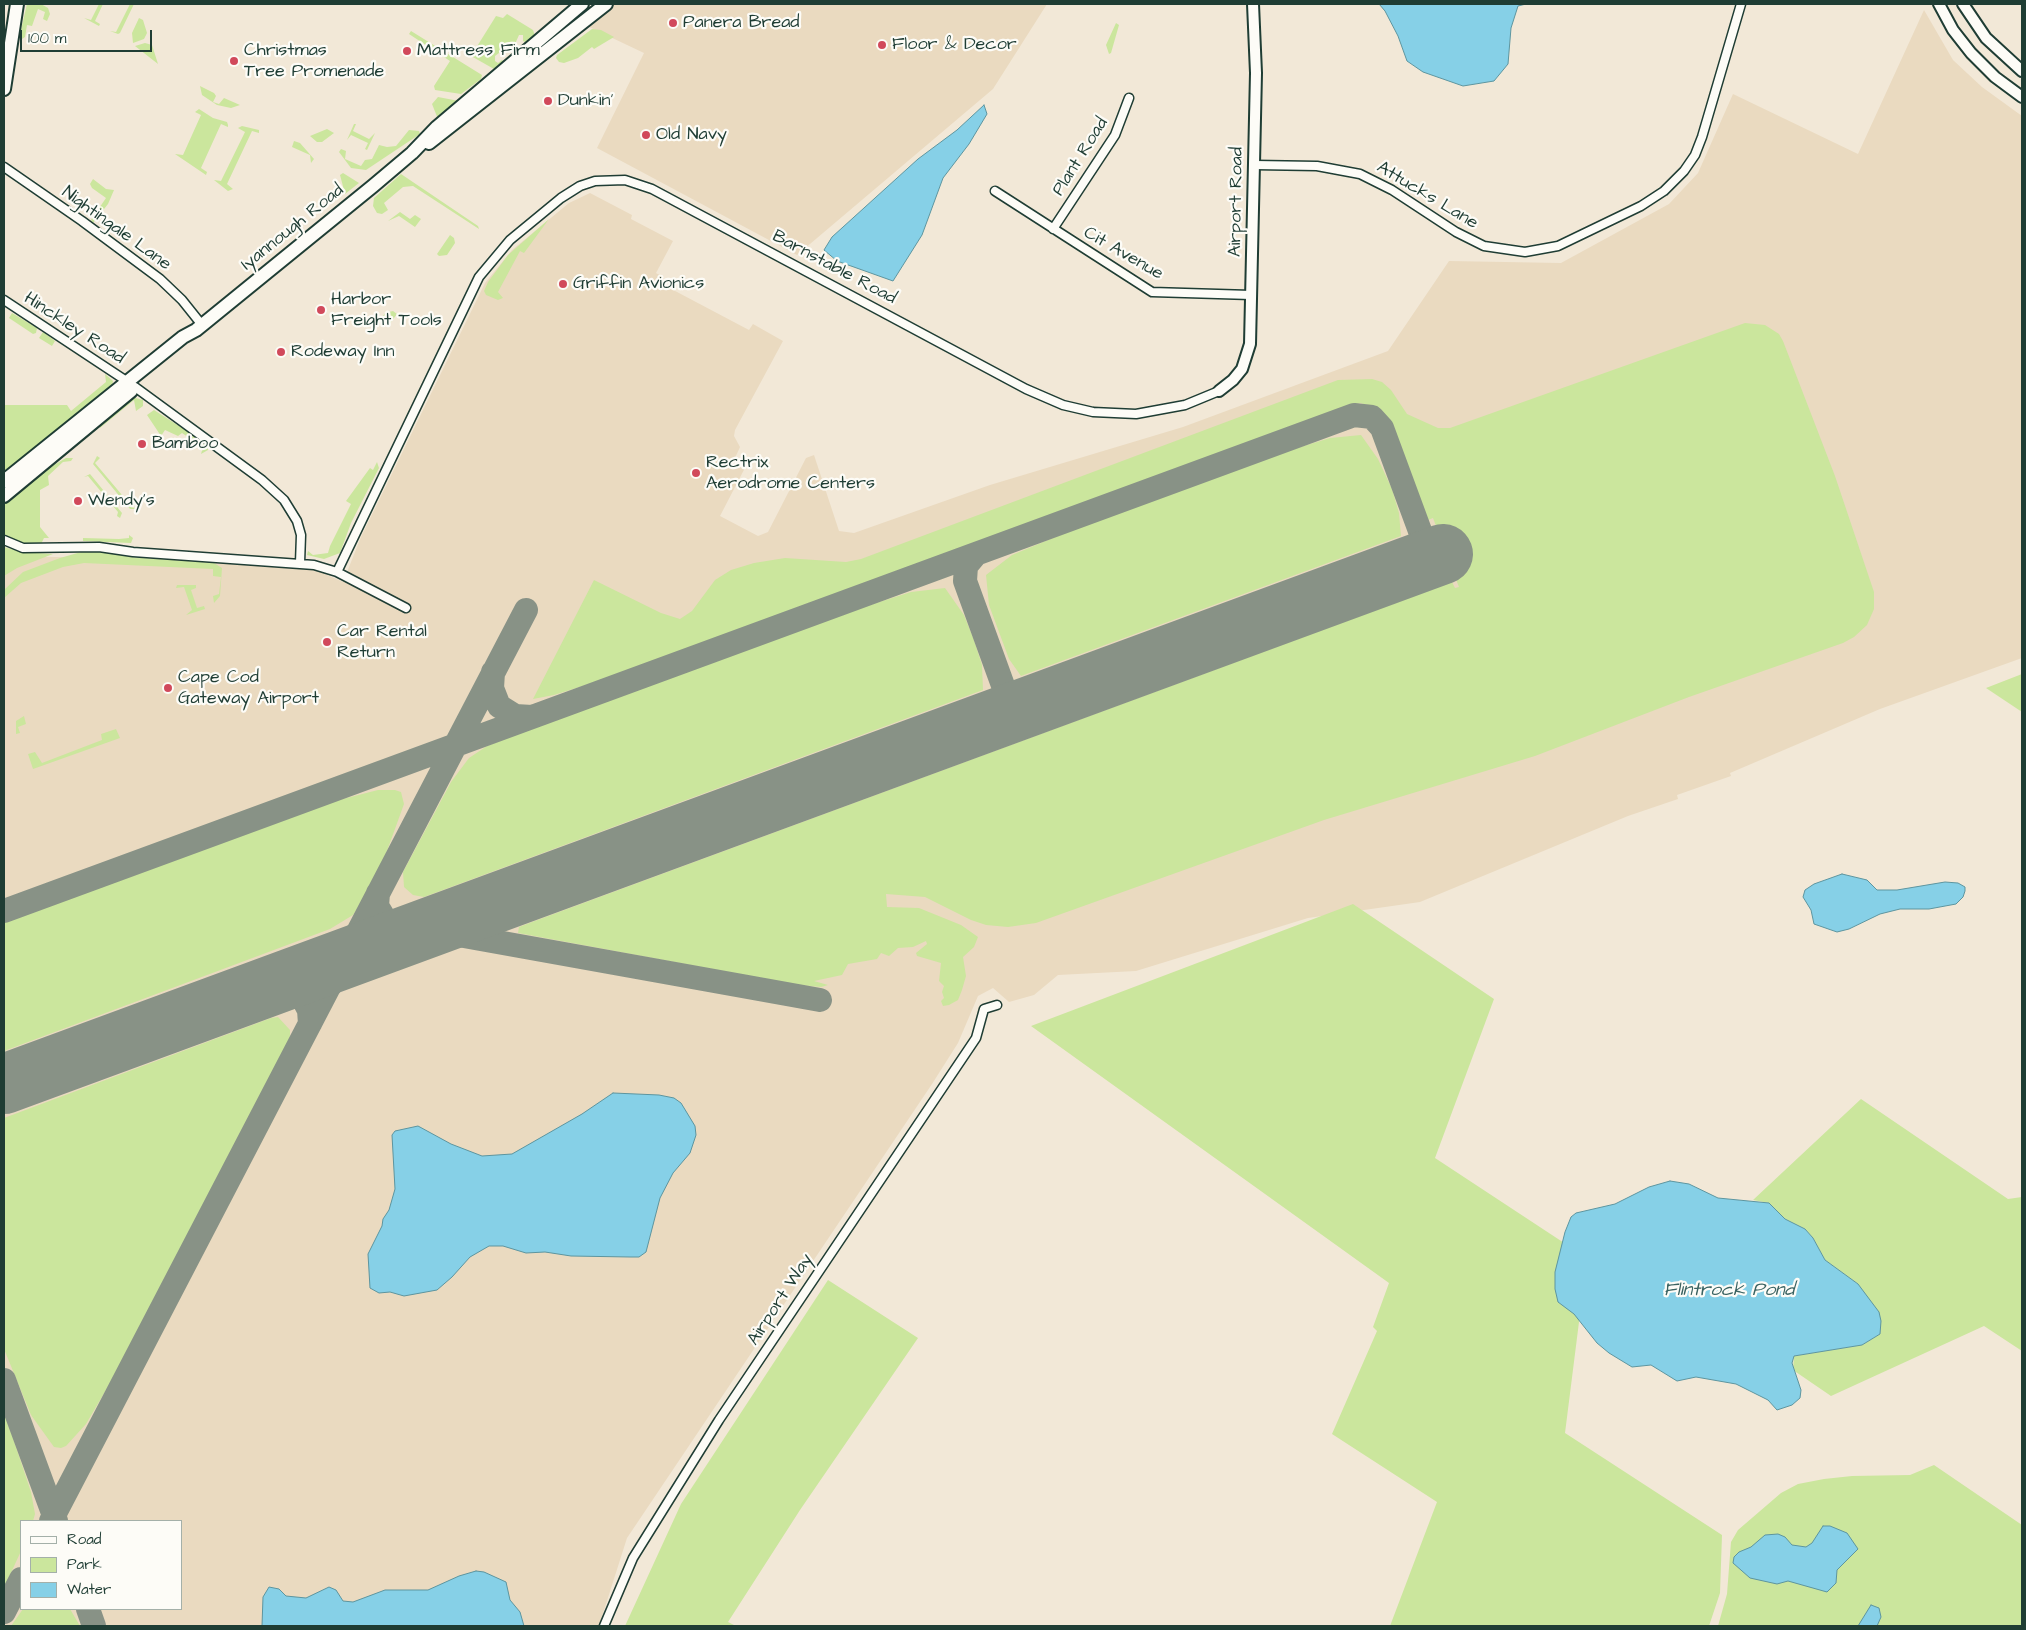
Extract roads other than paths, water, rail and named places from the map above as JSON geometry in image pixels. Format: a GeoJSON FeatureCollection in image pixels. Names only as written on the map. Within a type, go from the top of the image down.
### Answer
{"type":"FeatureCollection","features":[{"type":"Feature","properties":{"kind":"main road"},"geometry":{"type":"LineString","coordinates":[[4,90],[17,4]]}},
{"type":"Feature","properties":{"kind":"main road","name":"Iyannough Road"},"geometry":{"type":"LineString","coordinates":[[4,496],[132,385],[183,337],[199,328],[412,153],[437,127],[582,4]]}},
{"type":"Feature","properties":{"kind":"main road","name":"Iyannough Road"},"geometry":{"type":"LineString","coordinates":[[412,153],[442,134],[606,4]]}},
{"type":"Feature","properties":{"kind":"main road","name":"Iyannough Road"},"geometry":{"type":"LineString","coordinates":[[4,481],[132,385]]}},
{"type":"Feature","properties":{"kind":"street","name":"Airport Road"},"geometry":{"type":"LineString","coordinates":[[1220,390],[1234,380],[1246,360],[1250,344],[1256,73],[1253,4]]}},
{"type":"Feature","properties":{"kind":"street","name":"Attucks Lane"},"geometry":{"type":"LineString","coordinates":[[1255,165],[1316,166],[1360,174],[1392,190],[1456,232],[1484,246],[1524,252],[1558,246],[1641,206],[1664,191],[1684,171],[1695,155],[1702,137],[1741,4]]}},
{"type":"Feature","properties":{"kind":"street"},"geometry":{"type":"LineString","coordinates":[[1938,4],[1953,30],[1972,53],[1995,76],[2022,96]]}},
{"type":"Feature","properties":{"kind":"street"},"geometry":{"type":"LineString","coordinates":[[1963,4],[1986,38],[2022,70]]}},
{"type":"Feature","properties":{"kind":"street","name":"Plant Road"},"geometry":{"type":"LineString","coordinates":[[1053,229],[1115,135],[1128,98]]}},
{"type":"Feature","properties":{"kind":"street","name":"Nightingale Lane"},"geometry":{"type":"LineString","coordinates":[[4,167],[82,221],[160,279],[182,300],[199,328]]}},
{"type":"Feature","properties":{"kind":"street","name":"Barnstable Road"},"geometry":{"type":"LineString","coordinates":[[337,572],[479,278],[499,252],[561,198],[588,183],[625,180],[640,184],[1052,401],[1093,412],[1136,414],[1185,404],[1220,390]]}},
{"type":"Feature","properties":{"kind":"street","name":"Cit Avenue"},"geometry":{"type":"LineString","coordinates":[[995,191],[1152,292],[1251,295]]}},
{"type":"Feature","properties":{"kind":"street","name":"Hinckley Road"},"geometry":{"type":"LineString","coordinates":[[4,300],[132,385],[262,480],[284,500],[297,521],[301,535],[300,563]]}},
{"type":"Feature","properties":{"kind":"street"},"geometry":{"type":"LineString","coordinates":[[4,540],[23,548],[99,547],[137,552],[321,566],[337,572],[406,608]]}},
{"type":"Feature","properties":{"kind":"street","name":"Airport Way"},"geometry":{"type":"LineString","coordinates":[[604,1626],[632,1558],[723,1413],[976,1038],[984,1009],[998,1005]]}},
{"type":"Feature","properties":{"kind":"water"},"geometry":{"type":"Polygon","coordinates":[[[1379,4],[1526,4],[1518,6],[1511,28],[1508,64],[1494,81],[1463,86],[1423,72],[1407,61],[1398,36],[1385,11],[1379,4]]]}},
{"type":"Feature","properties":{"kind":"water"},"geometry":{"type":"Polygon","coordinates":[[[984,105],[987,114],[969,144],[943,178],[922,235],[893,281],[837,261],[824,250],[832,237],[918,159],[957,130],[984,105]]]}},
{"type":"Feature","properties":{"kind":"water"},"geometry":{"type":"Polygon","coordinates":[[[1842,874],[1867,880],[1877,890],[1897,890],[1945,882],[1958,883],[1965,887],[1965,891],[1963,897],[1956,904],[1929,909],[1900,909],[1880,914],[1849,929],[1837,932],[1814,924],[1811,910],[1803,897],[1805,890],[1814,884],[1842,874]]]}},
{"type":"Feature","properties":{"kind":"water"},"geometry":{"type":"Polygon","coordinates":[[[613,1093],[659,1095],[674,1098],[681,1103],[695,1126],[696,1135],[690,1153],[673,1173],[660,1198],[646,1252],[639,1257],[571,1256],[545,1252],[526,1253],[503,1246],[489,1246],[470,1257],[437,1290],[404,1296],[390,1292],[379,1293],[370,1288],[368,1254],[382,1226],[383,1219],[389,1210],[395,1189],[392,1135],[395,1131],[418,1126],[451,1144],[482,1156],[512,1154],[582,1114],[613,1093]]]}},
{"type":"Feature","properties":{"kind":"water","name":"Flintrock Pond"},"geometry":{"type":"Polygon","coordinates":[[[1670,1181],[1689,1184],[1718,1198],[1769,1203],[1785,1219],[1805,1229],[1813,1238],[1825,1260],[1858,1284],[1879,1312],[1881,1321],[1880,1334],[1862,1345],[1794,1356],[1792,1363],[1801,1390],[1800,1398],[1792,1405],[1777,1410],[1768,1400],[1736,1384],[1696,1377],[1677,1381],[1651,1365],[1632,1367],[1609,1353],[1597,1343],[1574,1314],[1558,1302],[1555,1289],[1555,1272],[1565,1232],[1571,1217],[1576,1213],[1615,1204],[1649,1187],[1670,1181]]]}},
{"type":"Feature","properties":{"kind":"water"},"geometry":{"type":"Polygon","coordinates":[[[1823,1526],[1830,1526],[1847,1533],[1858,1549],[1837,1570],[1836,1583],[1827,1592],[1788,1581],[1777,1584],[1750,1578],[1733,1563],[1734,1557],[1739,1552],[1751,1547],[1765,1535],[1778,1534],[1785,1537],[1792,1545],[1806,1547],[1812,1543],[1823,1526]]]}},
{"type":"Feature","properties":{"kind":"water"},"geometry":{"type":"Polygon","coordinates":[[[476,1571],[484,1572],[506,1582],[510,1600],[520,1612],[524,1626],[262,1626],[263,1597],[269,1587],[279,1589],[286,1596],[306,1598],[329,1587],[336,1590],[343,1601],[353,1602],[385,1590],[428,1590],[459,1576],[476,1571]]]}},
{"type":"Feature","properties":{"kind":"water"},"geometry":{"type":"Polygon","coordinates":[[[1871,1605],[1879,1608],[1881,1617],[1877,1626],[1858,1626],[1871,1605]]]}},
{"type":"Feature","properties":{"kind":"place","name":"Panera Bread"},"geometry":{"type":"Point","coordinates":[673,23]}},
{"type":"Feature","properties":{"kind":"place","name":"Floor & Decor"},"geometry":{"type":"Point","coordinates":[882,45]}},
{"type":"Feature","properties":{"kind":"place","name":"Mattress Firm"},"geometry":{"type":"Point","coordinates":[407,51]}},
{"type":"Feature","properties":{"kind":"place","name":"Christmas Tree Promenade"},"geometry":{"type":"Point","coordinates":[234,61]}},
{"type":"Feature","properties":{"kind":"place","name":"Dunkin'"},"geometry":{"type":"Point","coordinates":[548,101]}},
{"type":"Feature","properties":{"kind":"place","name":"Old Navy"},"geometry":{"type":"Point","coordinates":[646,135]}},
{"type":"Feature","properties":{"kind":"place","name":"Griffin Avionics"},"geometry":{"type":"Point","coordinates":[563,284]}},
{"type":"Feature","properties":{"kind":"place","name":"Harbor Freight Tools"},"geometry":{"type":"Point","coordinates":[321,310]}},
{"type":"Feature","properties":{"kind":"place","name":"Rodeway Inn"},"geometry":{"type":"Point","coordinates":[281,352]}},
{"type":"Feature","properties":{"kind":"place","name":"Bamboo"},"geometry":{"type":"Point","coordinates":[142,444]}},
{"type":"Feature","properties":{"kind":"place","name":"Rectrix Aerodrome Centers"},"geometry":{"type":"Point","coordinates":[696,473]}},
{"type":"Feature","properties":{"kind":"place","name":"Wendy's"},"geometry":{"type":"Point","coordinates":[78,501]}},
{"type":"Feature","properties":{"kind":"place","name":"Car Rental Return"},"geometry":{"type":"Point","coordinates":[327,642]}},
{"type":"Feature","properties":{"kind":"place","name":"Cape Cod Gateway Airport"},"geometry":{"type":"Point","coordinates":[168,688]}}]}
